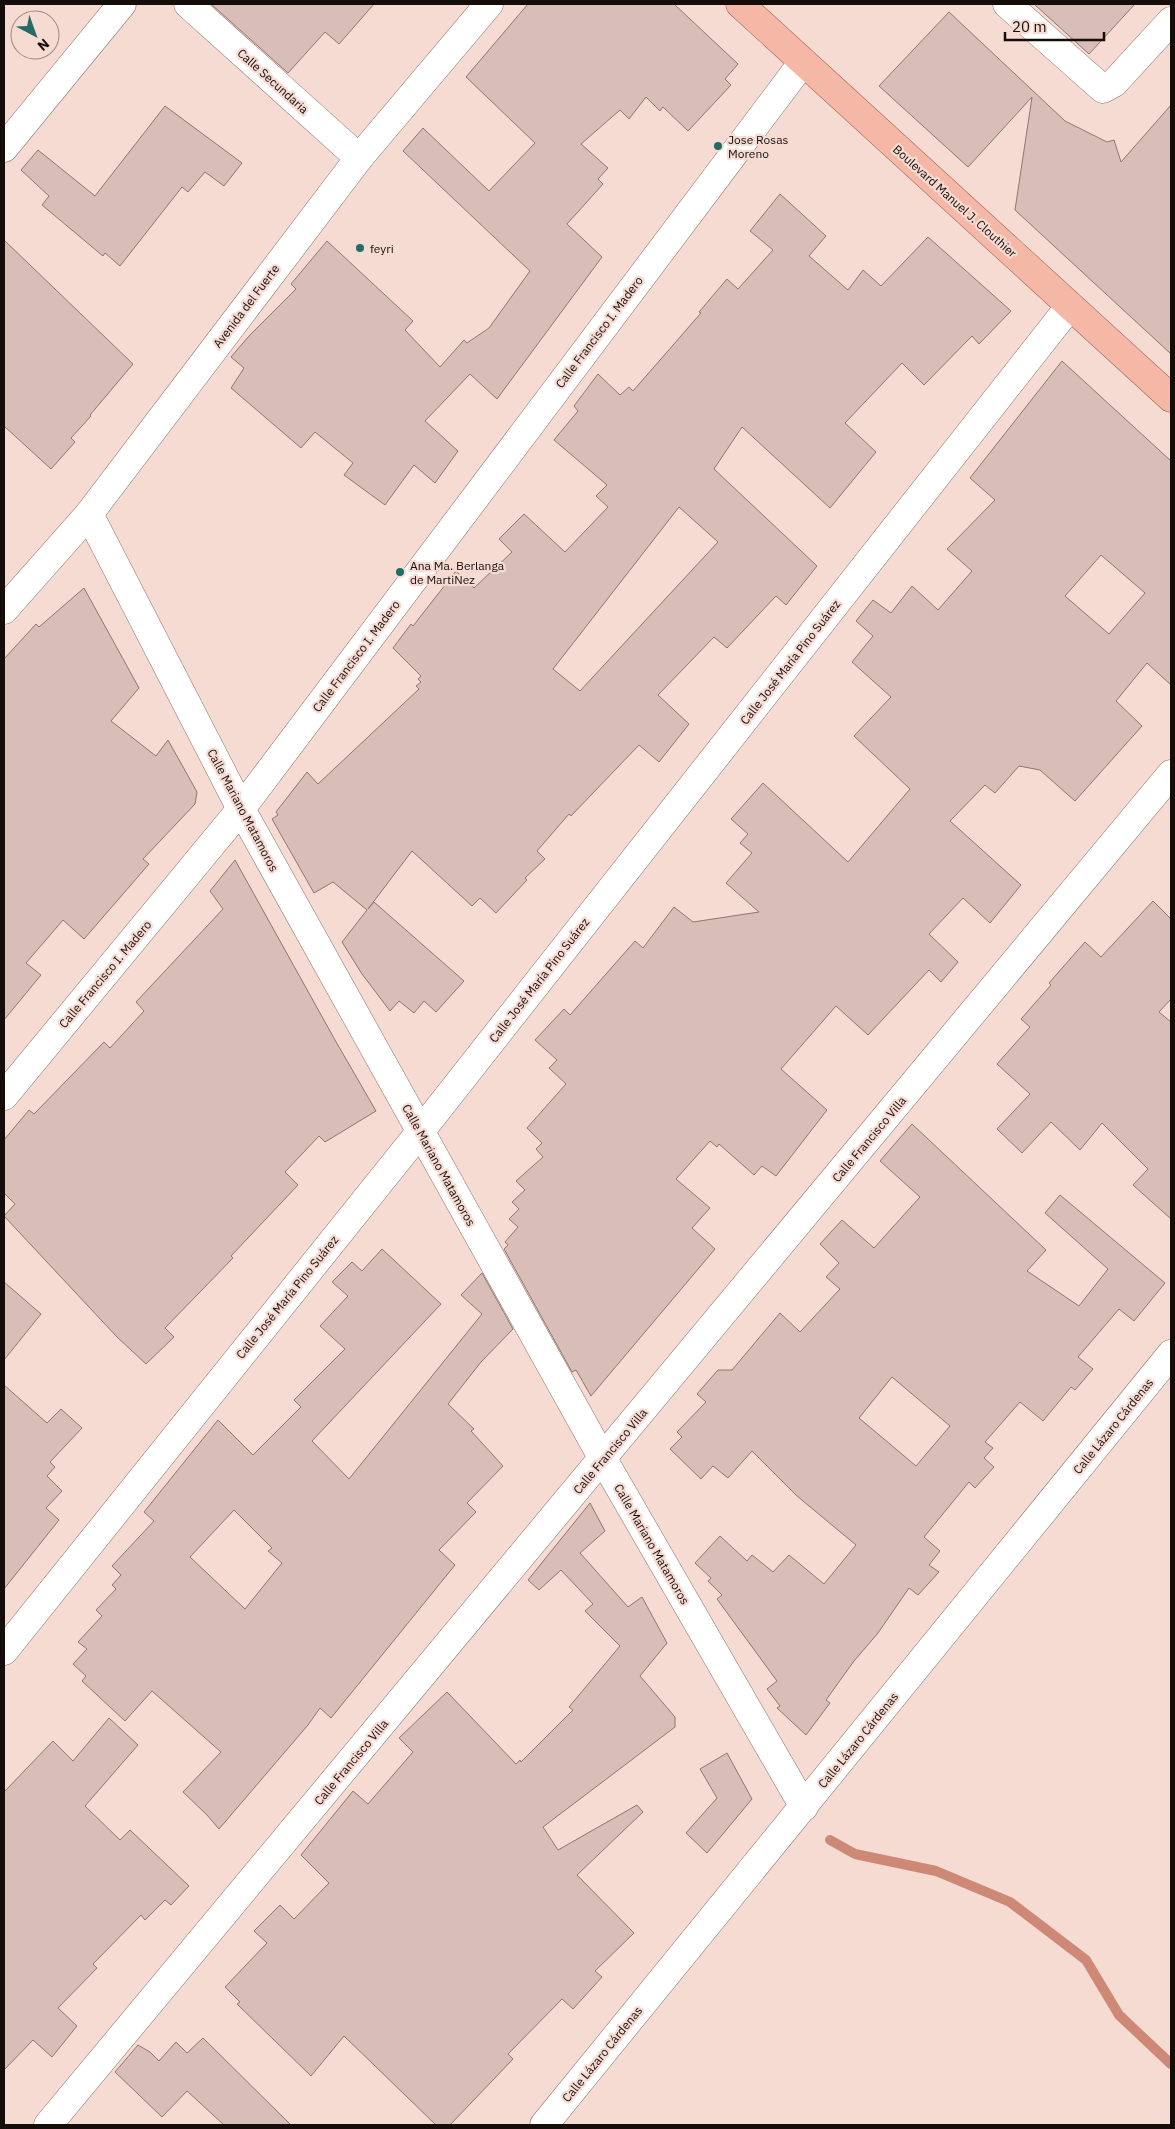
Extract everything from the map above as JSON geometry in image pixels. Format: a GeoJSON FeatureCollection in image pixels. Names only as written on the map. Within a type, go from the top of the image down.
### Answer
{"type":"FeatureCollection","features":[{"type":"Feature","properties":{"kind":"main road","name":"Boulevard Manuel J. Clouthier"},"geometry":{"type":"LineString","coordinates":[[740,4],[1171,398]]}},
{"type":"Feature","properties":{"kind":"street"},"geometry":{"type":"LineString","coordinates":[[4,148],[122,4]]}},
{"type":"Feature","properties":{"kind":"street","name":"Calle Secundaria"},"geometry":{"type":"LineString","coordinates":[[188,4],[358,158]]}},
{"type":"Feature","properties":{"kind":"street","name":"Avenida del Fuerte"},"geometry":{"type":"LineString","coordinates":[[4,610],[89,514],[358,158],[489,4]]}},
{"type":"Feature","properties":{"kind":"street"},"geometry":{"type":"LineString","coordinates":[[1007,4],[1103,89],[1114,83],[1171,21]]}},
{"type":"Feature","properties":{"kind":"street","name":"Calle Francisco I. Madero"},"geometry":{"type":"LineString","coordinates":[[4,1096],[241,809],[803,62]]}},
{"type":"Feature","properties":{"kind":"street","name":"Calle José María Pino Suárez"},"geometry":{"type":"LineString","coordinates":[[4,1651],[420,1132],[1070,306]]}},
{"type":"Feature","properties":{"kind":"street","name":"Calle Mariano Matamoros"},"geometry":{"type":"LineString","coordinates":[[89,514],[241,809],[603,1459],[804,1807]]}},
{"type":"Feature","properties":{"kind":"street","name":"Calle Francisco Villa"},"geometry":{"type":"LineString","coordinates":[[48,2125],[1171,774]]}},
{"type":"Feature","properties":{"kind":"street","name":"Calle Lázaro Cárdenas"},"geometry":{"type":"LineString","coordinates":[[544,2125],[1171,1354]]}},
{"type":"Feature","properties":{"kind":"building"},"geometry":{"type":"Polygon","coordinates":[[[211,4],[374,4],[339,44],[325,32],[288,73],[211,4]]]}},
{"type":"Feature","properties":{"kind":"building"},"geometry":{"type":"Polygon","coordinates":[[[528,4],[674,4],[738,64],[725,79],[731,85],[688,131],[663,107],[660,111],[646,97],[629,119],[620,110],[581,144],[608,168],[598,179],[603,184],[567,224],[602,257],[497,399],[470,374],[425,421],[458,451],[435,483],[414,465],[385,505],[344,475],[353,463],[315,432],[301,448],[231,388],[244,368],[231,357],[296,289],[291,284],[327,241],[413,321],[405,330],[440,367],[464,340],[467,343],[489,328],[530,271],[403,151],[423,128],[489,191],[535,143],[466,77],[528,4]]]}},
{"type":"Feature","properties":{"kind":"building"},"geometry":{"type":"Polygon","coordinates":[[[1034,4],[1135,4],[1089,54],[1034,4]]]}},
{"type":"Feature","properties":{"kind":"building"},"geometry":{"type":"Polygon","coordinates":[[[949,12],[1065,121],[1107,142],[1114,140],[1121,162],[1171,105],[1171,354],[1015,210],[1032,97],[968,167],[879,86],[949,12]]]}},
{"type":"Feature","properties":{"kind":"building"},"geometry":{"type":"Polygon","coordinates":[[[165,106],[242,163],[224,186],[205,172],[188,192],[182,187],[120,266],[105,253],[103,256],[42,205],[49,196],[21,170],[38,150],[95,196],[165,106]]]}},
{"type":"Feature","properties":{"kind":"building"},"geometry":{"type":"Polygon","coordinates":[[[780,194],[826,236],[809,256],[848,290],[863,270],[881,286],[928,237],[1011,311],[979,344],[972,336],[924,385],[902,363],[845,423],[876,452],[830,508],[742,427],[714,469],[817,566],[786,605],[776,596],[727,648],[714,637],[658,695],[689,724],[659,762],[639,745],[571,816],[569,814],[537,851],[545,859],[525,878],[527,880],[496,913],[480,898],[472,906],[412,851],[368,909],[374,902],[464,981],[436,1012],[424,1001],[414,1013],[399,1001],[390,1011],[362,974],[342,942],[367,910],[333,882],[314,893],[272,819],[278,815],[276,812],[307,772],[318,784],[419,689],[416,686],[421,682],[418,679],[421,676],[393,648],[411,624],[413,626],[456,571],[474,588],[512,552],[499,539],[524,514],[565,552],[608,507],[596,496],[607,485],[554,440],[578,411],[574,406],[598,374],[620,395],[629,387],[633,391],[701,313],[699,312],[727,279],[738,289],[773,250],[750,231],[780,194]],[[679,507],[553,669],[580,691],[718,542],[679,507]]]}},
{"type":"Feature","properties":{"kind":"building"},"geometry":{"type":"Polygon","coordinates":[[[4,240],[133,364],[71,438],[75,442],[51,469],[4,426],[4,240]]]}},
{"type":"Feature","properties":{"kind":"building"},"geometry":{"type":"Polygon","coordinates":[[[1062,361],[1171,461],[1171,685],[1147,663],[1116,701],[1142,726],[1075,801],[1040,770],[1019,766],[995,793],[985,785],[950,821],[1021,885],[990,923],[963,898],[929,934],[958,962],[941,982],[929,970],[868,1035],[836,1006],[781,1069],[827,1110],[776,1176],[762,1166],[754,1175],[719,1144],[717,1147],[710,1141],[676,1179],[710,1208],[692,1228],[715,1249],[591,1396],[576,1370],[572,1372],[504,1249],[508,1245],[505,1242],[518,1227],[509,1219],[519,1209],[512,1202],[525,1190],[516,1181],[543,1157],[536,1149],[542,1143],[527,1128],[566,1084],[549,1068],[557,1060],[535,1040],[564,1009],[570,1015],[635,941],[643,948],[674,907],[693,922],[759,912],[726,883],[752,853],[740,843],[748,834],[731,819],[763,783],[848,862],[910,789],[854,736],[891,697],[852,662],[873,636],[856,621],[873,600],[891,613],[912,586],[938,610],[972,571],[947,549],[995,500],[970,478],[1062,361]],[[1101,555],[1065,596],[1109,634],[1145,593],[1101,555]]]}},
{"type":"Feature","properties":{"kind":"building"},"geometry":{"type":"Polygon","coordinates":[[[84,588],[139,688],[111,721],[156,756],[168,740],[197,792],[195,804],[143,859],[149,864],[84,939],[63,920],[26,963],[41,975],[4,1020],[4,659],[36,624],[39,627],[84,588]]]}},
{"type":"Feature","properties":{"kind":"building"},"geometry":{"type":"Polygon","coordinates":[[[235,860],[376,1111],[325,1142],[319,1136],[285,1172],[298,1185],[231,1256],[233,1258],[165,1328],[174,1337],[146,1364],[117,1337],[4,1216],[15,1204],[4,1193],[4,1140],[29,1110],[34,1114],[104,1042],[110,1048],[144,1011],[136,1002],[223,909],[210,891],[235,860]]]}},
{"type":"Feature","properties":{"kind":"building"},"geometry":{"type":"Polygon","coordinates":[[[1153,901],[1171,919],[1171,999],[1159,1012],[1171,1022],[1171,1219],[1133,1185],[1148,1169],[1102,1123],[1080,1150],[1051,1122],[1022,1153],[997,1129],[1030,1094],[997,1064],[1030,1027],[1021,1019],[1085,942],[1101,957],[1153,901]]]}},
{"type":"Feature","properties":{"kind":"building"},"geometry":{"type":"Polygon","coordinates":[[[912,1124],[1046,1250],[1027,1271],[1079,1306],[1108,1269],[1045,1213],[1060,1195],[1165,1283],[1134,1321],[1119,1309],[1078,1357],[1093,1369],[1075,1390],[1071,1387],[1043,1421],[1020,1402],[985,1442],[993,1448],[984,1458],[994,1467],[975,1488],[969,1482],[924,1537],[940,1551],[929,1565],[939,1572],[918,1595],[909,1588],[878,1633],[854,1661],[826,1700],[830,1703],[806,1735],[777,1708],[780,1706],[767,1689],[777,1681],[717,1599],[722,1595],[708,1581],[711,1578],[695,1563],[720,1536],[747,1561],[752,1555],[773,1572],[789,1555],[824,1584],[856,1545],[797,1496],[752,1451],[728,1478],[713,1466],[701,1479],[670,1449],[682,1437],[677,1432],[706,1402],[697,1394],[718,1370],[732,1370],[780,1313],[800,1332],[840,1289],[826,1277],[839,1263],[820,1244],[842,1220],[874,1248],[920,1197],[880,1161],[912,1124]],[[892,1377],[859,1418],[916,1466],[950,1426],[892,1377]]]}},
{"type":"Feature","properties":{"kind":"building"},"geometry":{"type":"Polygon","coordinates":[[[382,1249],[441,1304],[312,1441],[349,1479],[482,1314],[461,1295],[482,1273],[513,1329],[481,1362],[448,1404],[474,1429],[471,1431],[503,1466],[467,1503],[476,1512],[439,1550],[455,1565],[331,1718],[320,1708],[308,1725],[219,1829],[183,1792],[221,1752],[152,1691],[125,1721],[82,1681],[86,1676],[73,1664],[87,1649],[78,1642],[102,1616],[96,1610],[116,1589],[112,1585],[121,1575],[112,1566],[154,1521],[144,1512],[218,1420],[253,1455],[301,1407],[294,1400],[345,1349],[320,1326],[348,1296],[332,1282],[352,1262],[362,1271],[382,1249]],[[234,1510],[190,1557],[245,1609],[282,1563],[268,1551],[272,1548],[234,1510]]]}},
{"type":"Feature","properties":{"kind":"building"},"geometry":{"type":"Polygon","coordinates":[[[4,1282],[41,1314],[4,1360],[4,1282]]]}},
{"type":"Feature","properties":{"kind":"building"},"geometry":{"type":"Polygon","coordinates":[[[4,1385],[47,1423],[61,1409],[82,1428],[50,1462],[55,1467],[47,1476],[62,1491],[46,1508],[59,1520],[4,1589],[4,1385]]]}},
{"type":"Feature","properties":{"kind":"building"},"geometry":{"type":"Polygon","coordinates":[[[590,1503],[605,1531],[580,1553],[628,1607],[642,1597],[667,1643],[640,1676],[675,1717],[675,1727],[543,1827],[558,1850],[637,1805],[643,1812],[577,1875],[634,1933],[595,1971],[602,1977],[573,2009],[562,1999],[508,2054],[513,2059],[450,2125],[436,2125],[344,2036],[311,2076],[237,2004],[240,2002],[225,1987],[267,1943],[254,1931],[280,1905],[294,1919],[329,1883],[301,1855],[353,1791],[368,1804],[413,1752],[399,1738],[447,1692],[516,1764],[520,1760],[521,1762],[573,1710],[569,1707],[620,1646],[585,1611],[593,1604],[561,1570],[539,1590],[528,1580],[590,1503]]]}},
{"type":"Feature","properties":{"kind":"building"},"geometry":{"type":"Polygon","coordinates":[[[109,1718],[138,1745],[85,1806],[120,1840],[130,1830],[189,1886],[171,1905],[165,1900],[145,1920],[141,1915],[93,1964],[97,1968],[58,2008],[77,2026],[52,2057],[33,2040],[4,2070],[4,1792],[53,1741],[73,1761],[109,1718]]]}},
{"type":"Feature","properties":{"kind":"building"},"geometry":{"type":"Polygon","coordinates":[[[727,1753],[752,1799],[707,1853],[686,1833],[717,1798],[700,1769],[727,1753]]]}},
{"type":"Feature","properties":{"kind":"building"},"geometry":{"type":"Polygon","coordinates":[[[203,2038],[291,2125],[224,2125],[187,2091],[162,2117],[115,2072],[138,2045],[150,2052],[159,2061],[176,2042],[187,2053],[203,2038]]]}},
{"type":"Feature","properties":{"kind":"waterway"},"geometry":{"type":"LineString","coordinates":[[830,1840],[855,1854],[936,1871],[1010,1902],[1086,1960],[1119,2015],[1171,2064]]}},
{"type":"Feature","properties":{"kind":"place","name":"Jose Rosas Moreno"},"geometry":{"type":"Point","coordinates":[718,146]}},
{"type":"Feature","properties":{"kind":"place","name":"feyri"},"geometry":{"type":"Point","coordinates":[360,248]}},
{"type":"Feature","properties":{"kind":"place","name":"Ana Ma. Berlanga de MartiNez"},"geometry":{"type":"Point","coordinates":[400,572]}}]}
